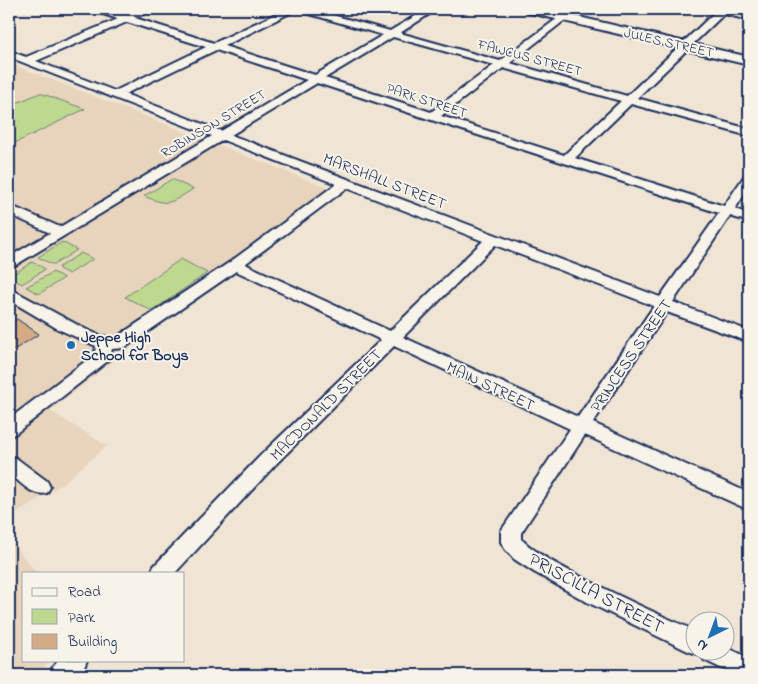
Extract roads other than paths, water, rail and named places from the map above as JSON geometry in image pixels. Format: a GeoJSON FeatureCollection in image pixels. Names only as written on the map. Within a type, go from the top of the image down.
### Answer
{"type":"FeatureCollection","features":[{"type":"Feature","properties":{"kind":"main road","name":"JULES STREET"},"geometry":{"type":"LineString","coordinates":[[530,9],[749,61]]}},
{"type":"Feature","properties":{"kind":"street","name":"PARK STREET"},"geometry":{"type":"LineString","coordinates":[[97,9],[749,218]]}},
{"type":"Feature","properties":{"kind":"street"},"geometry":{"type":"LineString","coordinates":[[26,61],[149,9]]}},
{"type":"Feature","properties":{"kind":"street"},"geometry":{"type":"LineString","coordinates":[[114,95],[293,9]]}},
{"type":"Feature","properties":{"kind":"street","name":"FAWCUS STREET"},"geometry":{"type":"LineString","coordinates":[[302,9],[749,132]]}},
{"type":"Feature","properties":{"kind":"street","name":"ROBINSON STREET"},"geometry":{"type":"LineString","coordinates":[[9,263],[433,9]]}},
{"type":"Feature","properties":{"kind":"street"},"geometry":{"type":"LineString","coordinates":[[432,117],[575,9]]}},
{"type":"Feature","properties":{"kind":"street"},"geometry":{"type":"LineString","coordinates":[[566,160],[686,46],[718,10],[749,17]]}},
{"type":"Feature","properties":{"kind":"street","name":"MARSHALL STREET"},"geometry":{"type":"LineString","coordinates":[[9,54],[344,184],[749,337]]}},
{"type":"Feature","properties":{"kind":"street","name":"PRINCESS STREET"},"geometry":{"type":"LineString","coordinates":[[511,531],[728,212],[749,178]]}},
{"type":"Feature","properties":{"kind":"street"},"geometry":{"type":"LineString","coordinates":[[9,293],[96,341],[104,344],[118,344],[235,265],[344,184]]}},
{"type":"Feature","properties":{"kind":"street"},"geometry":{"type":"LineString","coordinates":[[9,209],[60,232]]}},
{"type":"Feature","properties":{"kind":"street","name":"MACDONALD STREET"},"geometry":{"type":"LineString","coordinates":[[162,572],[269,459],[390,338],[493,239]]}},
{"type":"Feature","properties":{"kind":"street","name":"MAIN STREET"},"geometry":{"type":"LineString","coordinates":[[235,265],[749,502]]}},
{"type":"Feature","properties":{"kind":"street"},"geometry":{"type":"LineString","coordinates":[[9,429],[103,356],[104,344]]}},
{"type":"Feature","properties":{"kind":"street"},"geometry":{"type":"LineString","coordinates":[[9,464],[40,487]]}},
{"type":"Feature","properties":{"kind":"street","name":"PRISCILLA STREET"},"geometry":{"type":"LineString","coordinates":[[511,531],[511,542],[519,551],[545,569],[686,639]]}},
{"type":"Feature","properties":{"kind":"street"},"geometry":{"type":"LineString","coordinates":[[62,675],[74,662]]}},
{"type":"Feature","properties":{"kind":"street"},"geometry":{"type":"LineString","coordinates":[[733,662],[749,670]]}},
{"type":"Feature","properties":{"kind":"place","name":"Jeppe High School for Boys"},"geometry":{"type":"Point","coordinates":[71,345]}}]}
